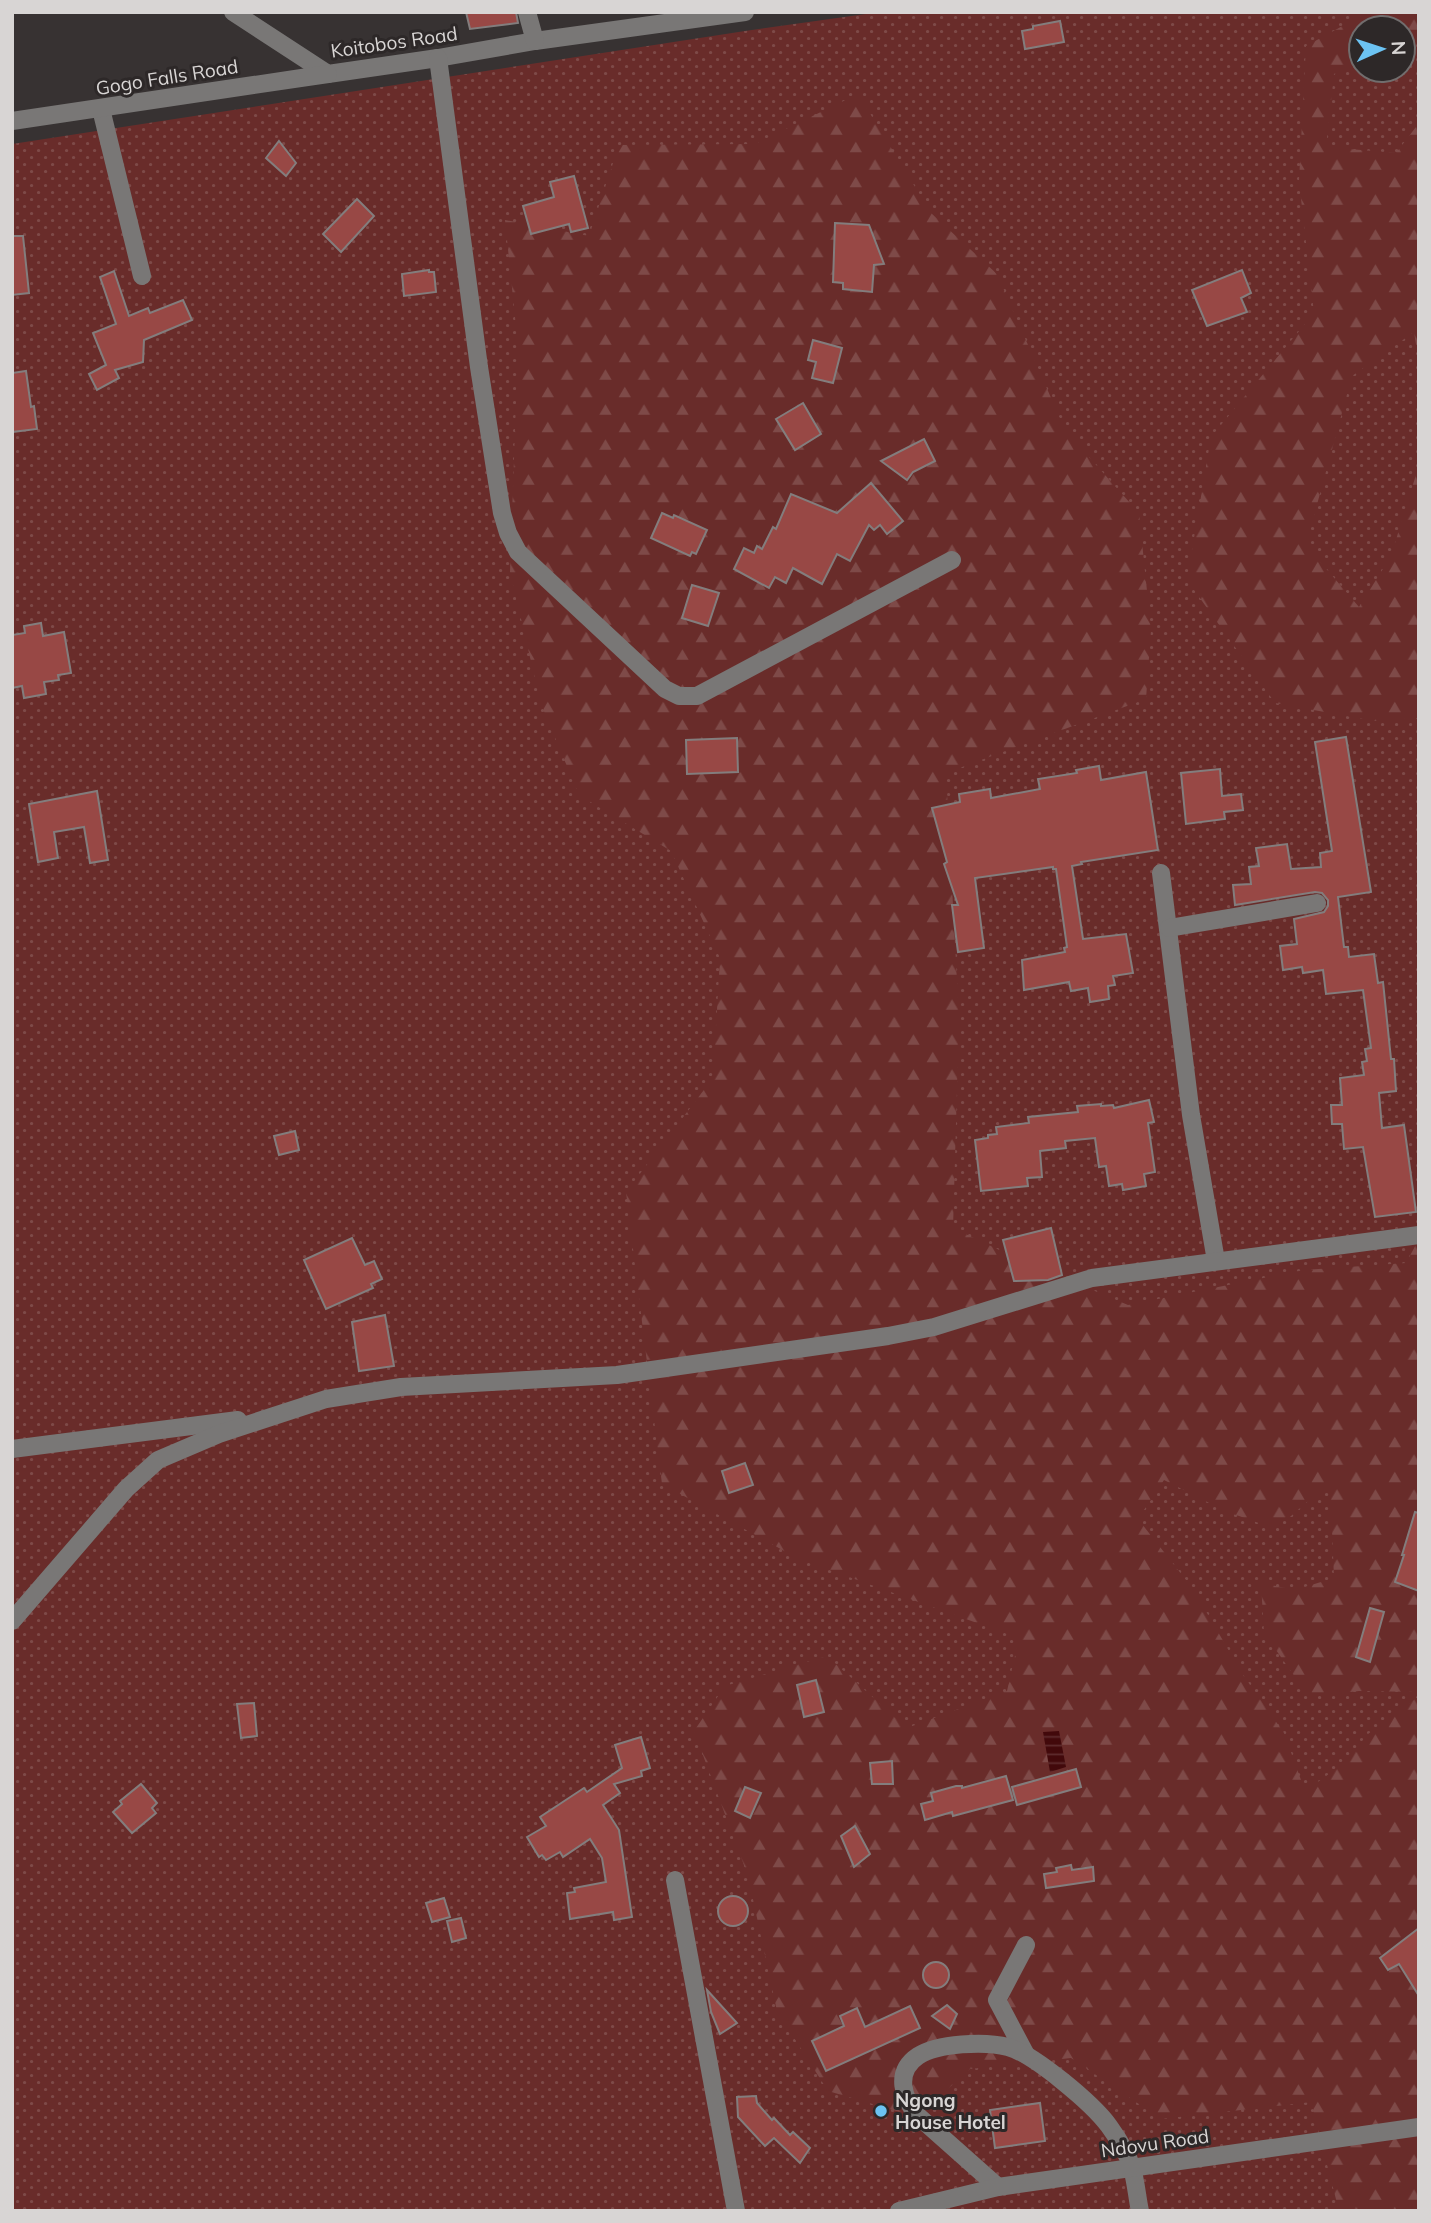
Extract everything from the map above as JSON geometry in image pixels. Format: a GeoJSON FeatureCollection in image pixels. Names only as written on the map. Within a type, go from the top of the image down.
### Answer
{"type":"FeatureCollection","features":[{"type":"Feature","properties":{"kind":"street","name":"Koitobos Road"},"geometry":{"type":"LineString","coordinates":[[233,12],[328,74],[535,41],[744,12]]}},
{"type":"Feature","properties":{"kind":"street"},"geometry":{"type":"LineString","coordinates":[[527,12],[535,41]]}},
{"type":"Feature","properties":{"kind":"street"},"geometry":{"type":"LineString","coordinates":[[438,58],[477,353],[502,513],[518,552],[665,689],[679,696],[697,696],[952,560]]}},
{"type":"Feature","properties":{"kind":"street","name":"Gogo Falls Road"},"geometry":{"type":"LineString","coordinates":[[12,121],[328,74]]}},
{"type":"Feature","properties":{"kind":"street"},"geometry":{"type":"LineString","coordinates":[[101,109],[142,276]]}},
{"type":"Feature","properties":{"kind":"street"},"geometry":{"type":"LineString","coordinates":[[1161,873],[1191,1115],[1216,1261]]}},
{"type":"Feature","properties":{"kind":"street"},"geometry":{"type":"LineString","coordinates":[[1168,928],[1317,903]]}},
{"type":"Feature","properties":{"kind":"street"},"geometry":{"type":"LineString","coordinates":[[12,1621],[126,1489],[158,1460],[219,1434],[326,1399],[401,1387],[617,1375],[888,1336],[934,1327],[1092,1278],[1419,1235]]}},
{"type":"Feature","properties":{"kind":"street"},"geometry":{"type":"LineString","coordinates":[[12,1449],[280,1414]]}},
{"type":"Feature","properties":{"kind":"street"},"geometry":{"type":"LineString","coordinates":[[675,1881],[736,2211]]}},
{"type":"Feature","properties":{"kind":"street"},"geometry":{"type":"LineString","coordinates":[[1025,2053],[997,2000],[1026,1945]]}},
{"type":"Feature","properties":{"kind":"street"},"geometry":{"type":"LineString","coordinates":[[998,2187],[908,2104],[903,2090],[904,2078],[909,2065],[919,2055],[948,2046],[970,2043],[1007,2047],[1025,2053],[1067,2085],[1109,2125],[1132,2167],[1140,2211]]}},
{"type":"Feature","properties":{"kind":"street","name":"Ndovu Road"},"geometry":{"type":"LineString","coordinates":[[899,2211],[998,2187],[1419,2127]]}},
{"type":"Feature","properties":{"kind":"green space"},"geometry":{"type":"Polygon","coordinates":[[[880,12],[1419,12],[1419,2211],[12,2211],[12,144],[880,12]]]}},
{"type":"Feature","properties":{"kind":"green space"},"geometry":{"type":"Polygon","coordinates":[[[1419,12],[1419,36],[1417,14],[1364,14],[1419,12]]]}},
{"type":"Feature","properties":{"kind":"green space"},"geometry":{"type":"Polygon","coordinates":[[[1347,24],[1347,65],[1334,74],[1326,147],[1396,153],[1419,123],[1419,363],[1414,332],[1352,376],[1306,545],[1359,607],[1391,556],[1419,465],[1419,718],[1374,721],[1275,703],[1187,580],[1211,437],[1314,313],[1299,181],[1306,46],[1347,24]]]}},
{"type":"Feature","properties":{"kind":"green space"},"geometry":{"type":"Polygon","coordinates":[[[858,94],[931,213],[997,274],[1065,430],[1139,513],[1151,630],[1146,699],[946,773],[959,1019],[953,1228],[1128,1305],[1304,1270],[1406,1263],[1419,1239],[1419,1692],[1359,1691],[1309,1697],[1264,1633],[1261,1583],[1295,1590],[1334,1578],[1330,1482],[1291,1516],[1270,1527],[1225,1511],[1164,1480],[1138,1519],[1193,1589],[1243,1675],[1284,1733],[1305,1791],[1343,1764],[1368,1734],[1419,1696],[1419,2211],[1339,2211],[1311,2102],[1161,2119],[1071,2058],[970,2069],[917,2117],[828,2091],[777,2011],[748,1876],[694,1731],[725,1686],[827,1656],[907,1728],[1007,1691],[1019,1638],[799,1559],[662,1484],[626,1192],[713,1078],[720,958],[671,851],[579,795],[541,704],[510,572],[518,346],[505,220],[589,236],[619,145],[755,144],[858,94]]]}},
{"type":"Feature","properties":{"kind":"shaded area"},"geometry":{"type":"Polygon","coordinates":[[[1059,1731],[1066,1767],[1050,1772],[1043,1732],[1059,1731]]]}},
{"type":"Feature","properties":{"kind":"building"},"geometry":{"type":"Polygon","coordinates":[[[466,12],[516,12],[518,23],[470,29],[466,12]]]}},
{"type":"Feature","properties":{"kind":"building"},"geometry":{"type":"Polygon","coordinates":[[[1060,21],[1064,42],[1025,49],[1022,31],[1060,21]]]}},
{"type":"Feature","properties":{"kind":"building"},"geometry":{"type":"Polygon","coordinates":[[[279,141],[296,163],[286,176],[266,158],[279,141]]]}},
{"type":"Feature","properties":{"kind":"building"},"geometry":{"type":"Polygon","coordinates":[[[574,176],[588,228],[571,232],[569,224],[531,234],[523,206],[554,197],[550,182],[574,176]]]}},
{"type":"Feature","properties":{"kind":"building"},"geometry":{"type":"Polygon","coordinates":[[[357,199],[374,216],[341,252],[323,234],[357,199]]]}},
{"type":"Feature","properties":{"kind":"building"},"geometry":{"type":"Polygon","coordinates":[[[835,223],[869,225],[884,264],[874,265],[872,292],[843,289],[843,283],[833,282],[835,223]]]}},
{"type":"Feature","properties":{"kind":"building"},"geometry":{"type":"Polygon","coordinates":[[[12,236],[23,236],[29,293],[12,295],[12,236]]]}},
{"type":"Feature","properties":{"kind":"building"},"geometry":{"type":"Polygon","coordinates":[[[429,270],[434,272],[436,292],[404,296],[402,274],[429,270]]]}},
{"type":"Feature","properties":{"kind":"building"},"geometry":{"type":"Polygon","coordinates":[[[1242,270],[1251,293],[1241,298],[1247,312],[1207,326],[1192,290],[1242,270]]]}},
{"type":"Feature","properties":{"kind":"building"},"geometry":{"type":"Polygon","coordinates":[[[114,271],[129,316],[148,308],[150,313],[183,300],[192,320],[144,340],[143,362],[115,370],[119,378],[97,390],[89,374],[106,365],[93,333],[116,324],[100,277],[114,271]]]}},
{"type":"Feature","properties":{"kind":"building"},"geometry":{"type":"Polygon","coordinates":[[[813,340],[842,348],[833,383],[812,378],[816,362],[808,360],[813,340]]]}},
{"type":"Feature","properties":{"kind":"building"},"geometry":{"type":"Polygon","coordinates":[[[26,371],[37,429],[12,432],[12,373],[26,371]]]}},
{"type":"Feature","properties":{"kind":"building"},"geometry":{"type":"Polygon","coordinates":[[[803,403],[821,434],[795,450],[776,419],[803,403]]]}},
{"type":"Feature","properties":{"kind":"building"},"geometry":{"type":"Polygon","coordinates":[[[924,439],[935,461],[913,472],[907,480],[881,461],[924,439]]]}},
{"type":"Feature","properties":{"kind":"building"},"geometry":{"type":"Polygon","coordinates":[[[871,483],[903,521],[887,534],[880,525],[874,530],[869,525],[850,561],[837,554],[822,584],[793,568],[786,583],[775,577],[769,588],[734,569],[744,548],[754,553],[757,546],[762,549],[773,527],[776,529],[791,494],[837,513],[871,483]]]}},
{"type":"Feature","properties":{"kind":"building"},"geometry":{"type":"Polygon","coordinates":[[[662,513],[673,518],[674,515],[707,530],[696,554],[692,552],[690,556],[651,538],[662,513]]]}},
{"type":"Feature","properties":{"kind":"building"},"geometry":{"type":"Polygon","coordinates":[[[692,585],[719,593],[708,626],[682,618],[692,585]]]}},
{"type":"Feature","properties":{"kind":"building"},"geometry":{"type":"Polygon","coordinates":[[[41,623],[43,636],[64,632],[71,673],[58,675],[59,680],[44,682],[46,694],[24,698],[22,686],[12,688],[12,635],[25,633],[24,626],[41,623]]]}},
{"type":"Feature","properties":{"kind":"building"},"geometry":{"type":"Polygon","coordinates":[[[1346,737],[1371,892],[1338,897],[1344,947],[1348,947],[1349,957],[1374,954],[1378,983],[1383,982],[1396,1091],[1379,1093],[1382,1128],[1404,1125],[1416,1212],[1375,1217],[1363,1147],[1344,1149],[1342,1124],[1332,1124],[1331,1105],[1342,1105],[1340,1078],[1364,1075],[1362,1062],[1367,1061],[1365,1049],[1371,1048],[1363,990],[1326,994],[1323,970],[1303,973],[1302,967],[1283,970],[1280,946],[1297,944],[1294,919],[1324,912],[1328,900],[1322,893],[1315,892],[1235,905],[1233,885],[1251,884],[1249,867],[1259,866],[1256,848],[1287,844],[1291,869],[1321,867],[1320,853],[1332,851],[1315,742],[1346,737]]]}},
{"type":"Feature","properties":{"kind":"building"},"geometry":{"type":"Polygon","coordinates":[[[737,738],[738,772],[687,774],[686,740],[737,738]]]}},
{"type":"Feature","properties":{"kind":"building"},"geometry":{"type":"Polygon","coordinates":[[[1099,766],[1101,780],[1146,772],[1158,850],[1081,862],[1082,864],[1072,866],[1083,939],[1126,934],[1133,973],[1113,976],[1115,985],[1108,986],[1109,999],[1090,1002],[1088,988],[1071,991],[1069,982],[1024,990],[1022,960],[1065,952],[1064,948],[1067,947],[1056,869],[1053,867],[975,878],[984,948],[958,952],[952,905],[958,905],[944,864],[947,862],[932,808],[960,802],[959,794],[990,789],[991,798],[1040,789],[1038,779],[1077,773],[1076,770],[1099,766]]]}},
{"type":"Feature","properties":{"kind":"building"},"geometry":{"type":"Polygon","coordinates":[[[1220,769],[1222,796],[1241,794],[1243,810],[1224,812],[1225,819],[1186,824],[1181,773],[1220,769]]]}},
{"type":"Feature","properties":{"kind":"building"},"geometry":{"type":"Polygon","coordinates":[[[97,791],[108,860],[90,863],[84,827],[54,832],[58,858],[38,862],[29,804],[97,791]]]}},
{"type":"Feature","properties":{"kind":"building"},"geometry":{"type":"Polygon","coordinates":[[[1149,1100],[1154,1122],[1148,1123],[1155,1172],[1144,1174],[1146,1186],[1123,1190],[1122,1184],[1109,1186],[1106,1166],[1099,1167],[1095,1138],[1065,1141],[1066,1148],[1040,1151],[1042,1177],[1027,1178],[1028,1186],[981,1191],[975,1140],[997,1134],[996,1127],[1029,1123],[1028,1117],[1078,1112],[1077,1106],[1101,1104],[1113,1105],[1114,1108],[1149,1100]]]}},
{"type":"Feature","properties":{"kind":"building"},"geometry":{"type":"Polygon","coordinates":[[[295,1131],[299,1150],[279,1155],[274,1136],[295,1131]]]}},
{"type":"Feature","properties":{"kind":"building"},"geometry":{"type":"Polygon","coordinates":[[[1051,1228],[1062,1275],[1048,1280],[1014,1281],[1003,1240],[1051,1228]]]}},
{"type":"Feature","properties":{"kind":"building"},"geometry":{"type":"Polygon","coordinates":[[[352,1238],[365,1265],[374,1261],[382,1279],[371,1284],[373,1288],[326,1309],[304,1260],[352,1238]]]}},
{"type":"Feature","properties":{"kind":"building"},"geometry":{"type":"Polygon","coordinates":[[[385,1315],[394,1366],[359,1371],[352,1322],[385,1315]]]}},
{"type":"Feature","properties":{"kind":"building"},"geometry":{"type":"Polygon","coordinates":[[[745,1463],[753,1485],[729,1493],[722,1471],[745,1463]]]}},
{"type":"Feature","properties":{"kind":"building"},"geometry":{"type":"Polygon","coordinates":[[[1415,1512],[1419,1513],[1419,1591],[1395,1582],[1415,1512]]]}},
{"type":"Feature","properties":{"kind":"building"},"geometry":{"type":"Polygon","coordinates":[[[1370,1608],[1384,1612],[1370,1662],[1356,1657],[1370,1608]]]}},
{"type":"Feature","properties":{"kind":"building"},"geometry":{"type":"Polygon","coordinates":[[[816,1680],[824,1712],[804,1717],[797,1685],[816,1680]]]}},
{"type":"Feature","properties":{"kind":"building"},"geometry":{"type":"Polygon","coordinates":[[[254,1703],[257,1736],[241,1738],[237,1704],[254,1703]]]}},
{"type":"Feature","properties":{"kind":"building"},"geometry":{"type":"Polygon","coordinates":[[[641,1737],[650,1768],[641,1771],[642,1776],[614,1784],[620,1793],[603,1805],[619,1830],[632,1917],[614,1920],[613,1912],[570,1919],[567,1893],[575,1892],[574,1888],[606,1882],[602,1858],[590,1839],[563,1857],[560,1852],[546,1860],[542,1855],[539,1857],[527,1837],[546,1826],[540,1817],[584,1788],[587,1792],[622,1768],[615,1745],[641,1737]]]}},
{"type":"Feature","properties":{"kind":"building"},"geometry":{"type":"Polygon","coordinates":[[[892,1761],[893,1784],[872,1784],[870,1763],[892,1761]]]}},
{"type":"Feature","properties":{"kind":"building"},"geometry":{"type":"Polygon","coordinates":[[[1076,1769],[1081,1787],[1017,1805],[1012,1787],[1076,1769]]]}},
{"type":"Feature","properties":{"kind":"building"},"geometry":{"type":"Polygon","coordinates":[[[1006,1776],[1013,1800],[953,1816],[952,1812],[925,1820],[921,1804],[933,1801],[931,1793],[1006,1776]]]}},
{"type":"Feature","properties":{"kind":"building"},"geometry":{"type":"Polygon","coordinates":[[[141,1784],[157,1803],[152,1808],[156,1813],[132,1833],[113,1812],[122,1804],[120,1801],[141,1784]]]}},
{"type":"Feature","properties":{"kind":"building"},"geometry":{"type":"Polygon","coordinates":[[[745,1787],[761,1793],[750,1818],[735,1811],[745,1787]]]}},
{"type":"Feature","properties":{"kind":"building"},"geometry":{"type":"Polygon","coordinates":[[[855,1826],[870,1854],[854,1867],[841,1836],[855,1826]]]}},
{"type":"Feature","properties":{"kind":"building"},"geometry":{"type":"Polygon","coordinates":[[[1071,1865],[1072,1870],[1093,1867],[1094,1881],[1046,1888],[1044,1874],[1057,1872],[1056,1868],[1071,1865]]]}},
{"type":"Feature","properties":{"kind":"building"},"geometry":{"type":"Polygon","coordinates":[[[733,1896],[744,1900],[748,1911],[744,1922],[733,1926],[722,1922],[718,1911],[722,1900],[733,1896]]]}},
{"type":"Feature","properties":{"kind":"building"},"geometry":{"type":"Polygon","coordinates":[[[444,1898],[450,1917],[432,1922],[426,1903],[444,1898]]]}},
{"type":"Feature","properties":{"kind":"building"},"geometry":{"type":"Polygon","coordinates":[[[461,1918],[466,1938],[452,1942],[447,1921],[461,1918]]]}},
{"type":"Feature","properties":{"kind":"building"},"geometry":{"type":"Polygon","coordinates":[[[1419,1928],[1419,1996],[1399,1964],[1388,1970],[1380,1958],[1419,1928]]]}},
{"type":"Feature","properties":{"kind":"building"},"geometry":{"type":"Polygon","coordinates":[[[936,1962],[945,1966],[949,1975],[945,1984],[936,1988],[927,1984],[923,1975],[927,1966],[936,1962]]]}},
{"type":"Feature","properties":{"kind":"building"},"geometry":{"type":"Polygon","coordinates":[[[707,1990],[737,2023],[720,2034],[711,2012],[707,1990]]]}},
{"type":"Feature","properties":{"kind":"building"},"geometry":{"type":"Polygon","coordinates":[[[947,2005],[957,2014],[950,2029],[932,2016],[947,2005]]]}},
{"type":"Feature","properties":{"kind":"building"},"geometry":{"type":"Polygon","coordinates":[[[910,2006],[920,2028],[826,2071],[812,2041],[844,2026],[840,2016],[857,2008],[865,2027],[910,2006]]]}},
{"type":"Feature","properties":{"kind":"building"},"geometry":{"type":"Polygon","coordinates":[[[756,2096],[757,2103],[772,2120],[774,2118],[790,2135],[793,2132],[810,2148],[800,2163],[774,2138],[765,2146],[738,2117],[737,2097],[756,2096]]]}},
{"type":"Feature","properties":{"kind":"building"},"geometry":{"type":"Polygon","coordinates":[[[1040,2103],[1045,2141],[995,2148],[990,2110],[1040,2103]]]}},
{"type":"Feature","properties":{"kind":"place","name":"Ngong House Hotel"},"geometry":{"type":"Point","coordinates":[881,2111]}}]}
